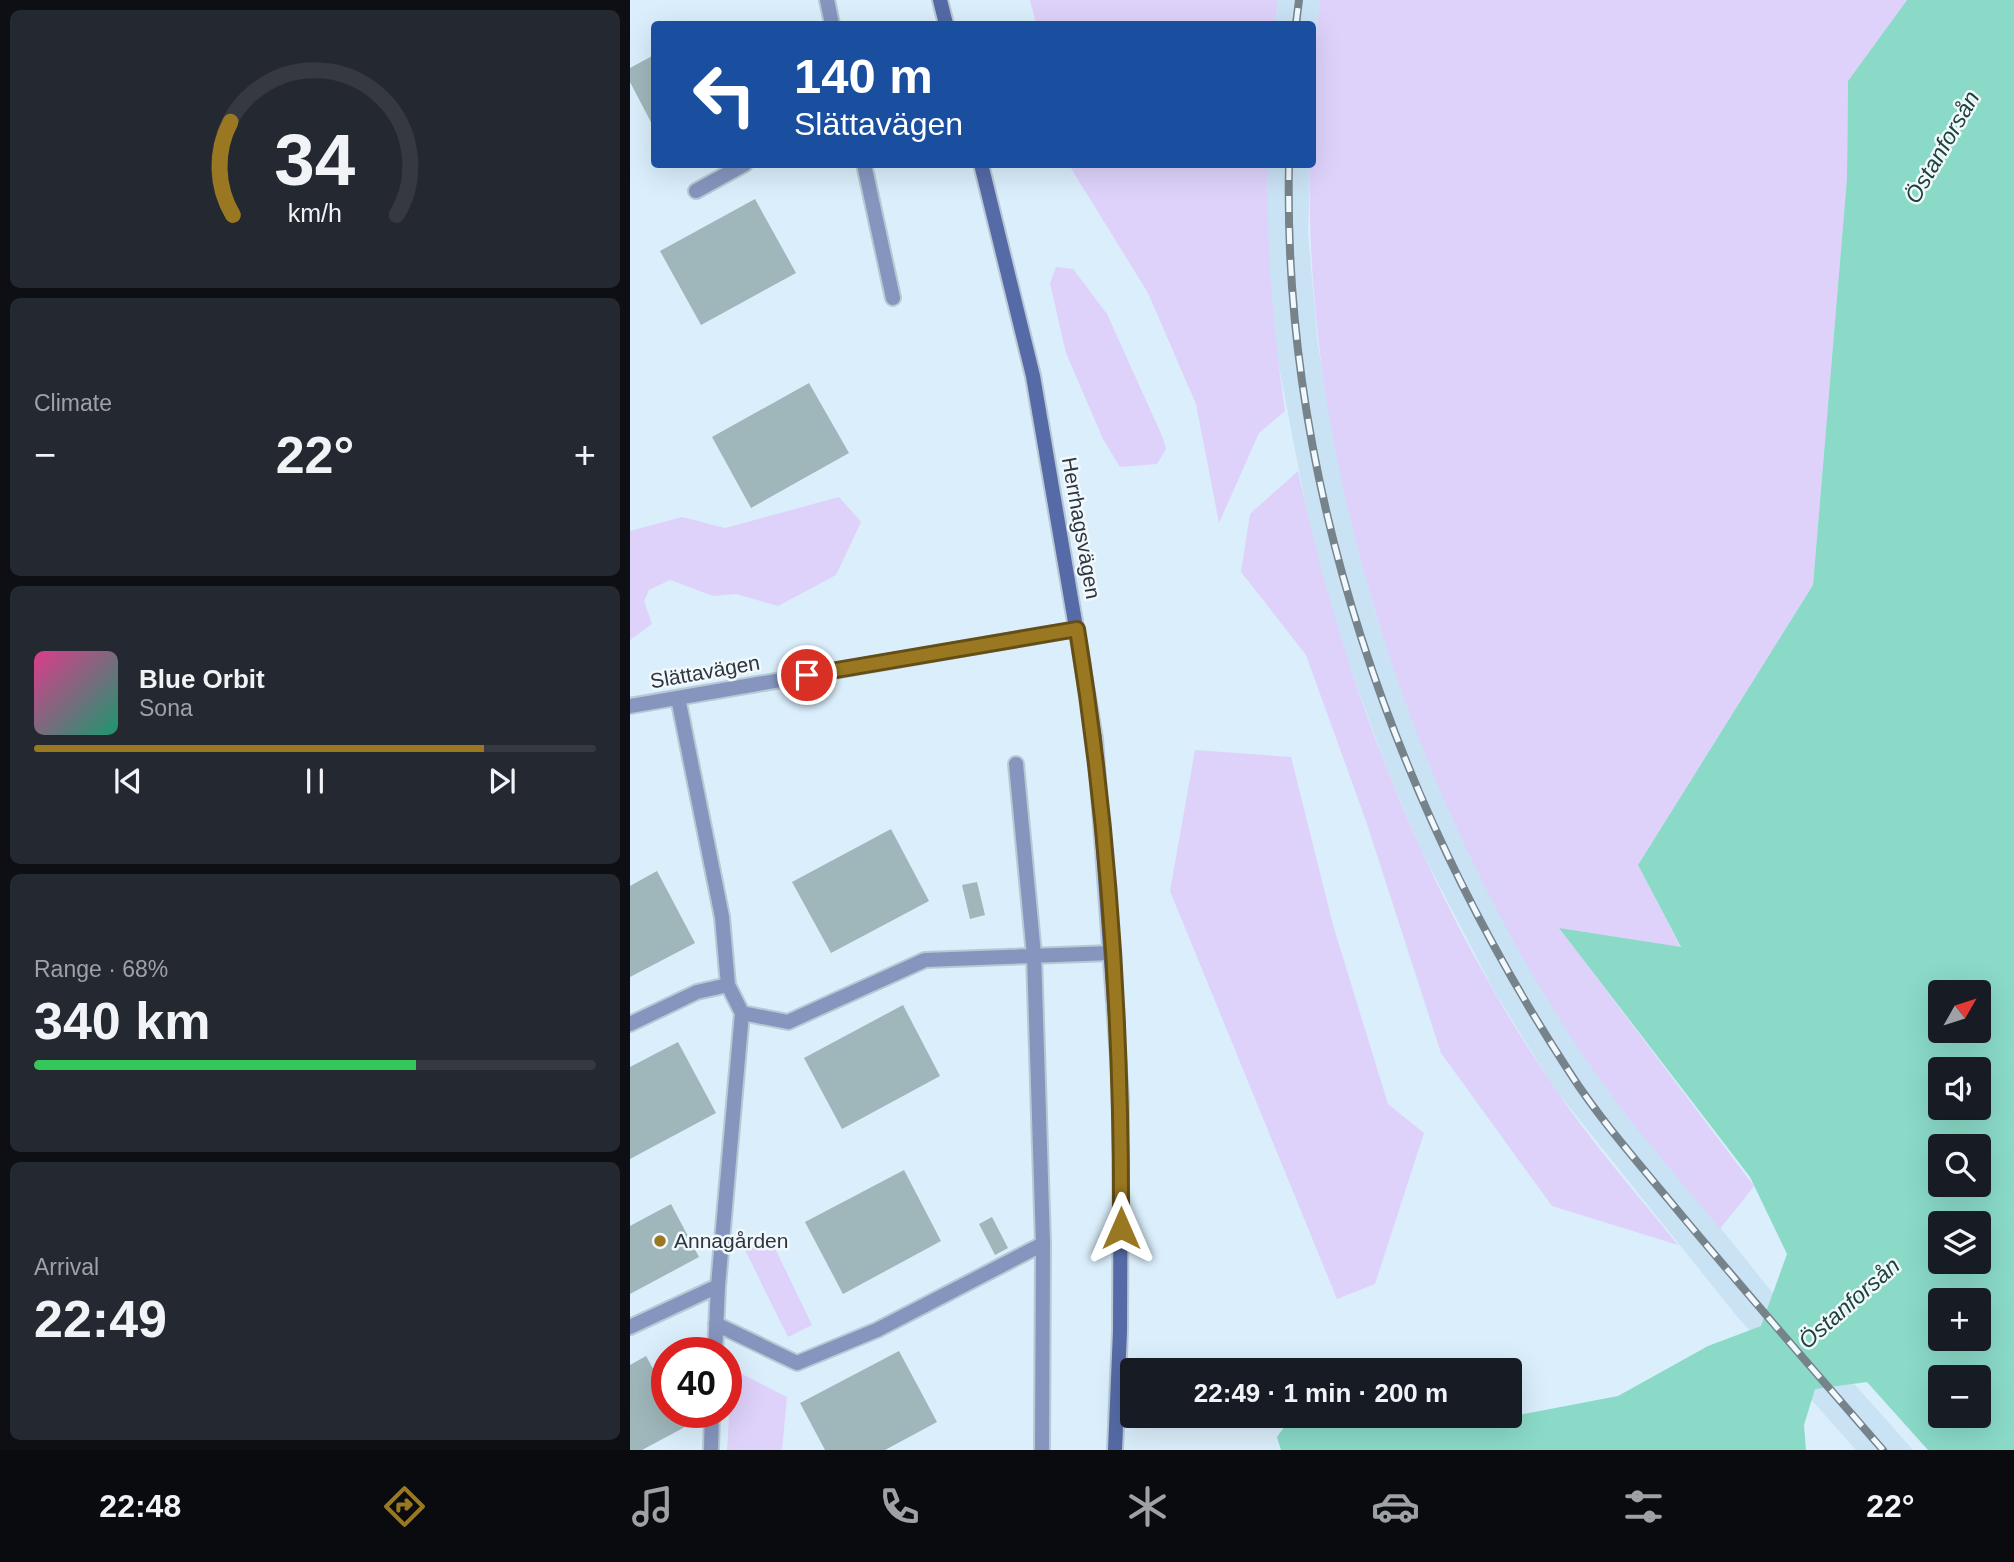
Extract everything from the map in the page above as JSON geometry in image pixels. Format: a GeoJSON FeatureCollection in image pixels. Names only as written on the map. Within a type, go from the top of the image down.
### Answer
{"type":"FeatureCollection","features":[{"type":"Feature","properties":{"kind":"street"},"geometry":{"type":"LineString","coordinates":[[827,0],[831,21]]}},
{"type":"Feature","properties":{"kind":"street"},"geometry":{"type":"LineString","coordinates":[[940,0],[945,21]]}},
{"type":"Feature","properties":{"kind":"street"},"geometry":{"type":"LineString","coordinates":[[696,191],[738,168]]}},
{"type":"Feature","properties":{"kind":"street"},"geometry":{"type":"LineString","coordinates":[[865,168],[893,298]]}},
{"type":"Feature","properties":{"kind":"street","name":"Herrhagsvägen"},"geometry":{"type":"LineString","coordinates":[[982,168],[1032,376],[1095,739],[1121,1099],[1120,1331],[1115,1450]]}},
{"type":"Feature","properties":{"kind":"street","name":"Slättavägen"},"geometry":{"type":"LineString","coordinates":[[630,706],[1077,629]]}},
{"type":"Feature","properties":{"kind":"street"},"geometry":{"type":"LineString","coordinates":[[678,698],[722,917],[728,985],[742,1013],[716,1337]]}},
{"type":"Feature","properties":{"kind":"street"},"geometry":{"type":"LineString","coordinates":[[1016,764],[1034,955],[1043,1244],[1042,1450]]}},
{"type":"Feature","properties":{"kind":"street"},"geometry":{"type":"LineString","coordinates":[[742,1013],[788,1022],[925,960],[1111,953]]}},
{"type":"Feature","properties":{"kind":"street"},"geometry":{"type":"LineString","coordinates":[[630,1024],[697,992],[728,985]]}},
{"type":"Feature","properties":{"kind":"street"},"geometry":{"type":"LineString","coordinates":[[716,1324],[797,1363],[877,1330],[1043,1244]]}},
{"type":"Feature","properties":{"kind":"street"},"geometry":{"type":"LineString","coordinates":[[630,1327],[718,1286]]}},
{"type":"Feature","properties":{"kind":"street"},"geometry":{"type":"LineString","coordinates":[[711,1450],[712,1428]]}},
{"type":"Feature","properties":{"kind":"shaded area"},"geometry":{"type":"Polygon","coordinates":[[[1030,0],[1278,0],[1275,21],[1035,21],[1030,0]]]}},
{"type":"Feature","properties":{"kind":"shaded area"},"geometry":{"type":"Polygon","coordinates":[[[1278,0],[1320,0],[1316,37],[1316,21],[1275,21],[1278,0]]]}},
{"type":"Feature","properties":{"kind":"shaded area"},"geometry":{"type":"Polygon","coordinates":[[[1320,0],[1907,0],[1848,81],[1847,178],[1813,585],[1638,865],[1681,948],[1560,929],[1754,1186],[1720,1229],[1604,1086],[1527,966],[1472,860],[1423,749],[1382,634],[1350,517],[1326,399],[1313,281],[1310,168],[1316,168],[1316,37],[1320,0]]]}},
{"type":"Feature","properties":{"kind":"shaded area"},"geometry":{"type":"Polygon","coordinates":[[[1071,168],[1268,168],[1271,288],[1285,411],[1259,433],[1219,523],[1196,404],[1148,293],[1071,168]]]}},
{"type":"Feature","properties":{"kind":"shaded area"},"geometry":{"type":"Polygon","coordinates":[[[1268,168],[1310,168],[1308,234],[1318,346],[1353,528],[1375,612],[1427,756],[1460,832],[1530,968],[1589,1064],[1767,1286],[1913,1450],[1856,1450],[1735,1314],[1554,1088],[1493,989],[1421,850],[1388,772],[1335,625],[1312,538],[1276,351],[1266,235],[1268,168]]]}},
{"type":"Feature","properties":{"kind":"shaded area"},"geometry":{"type":"Polygon","coordinates":[[[1056,267],[1073,269],[1107,314],[1163,438],[1166,449],[1157,464],[1120,467],[1103,439],[1066,353],[1050,283],[1056,267]]]}},
{"type":"Feature","properties":{"kind":"shaded area"},"geometry":{"type":"Polygon","coordinates":[[[1298,471],[1317,552],[1366,713],[1430,868],[1467,943],[1554,1087],[1598,1147],[1678,1245],[1552,1206],[1441,1053],[1366,821],[1306,655],[1241,572],[1250,514],[1298,471]]]}},
{"type":"Feature","properties":{"kind":"shaded area"},"geometry":{"type":"Polygon","coordinates":[[[839,497],[861,522],[836,575],[778,606],[736,594],[713,596],[670,580],[649,590],[644,601],[652,624],[630,640],[630,531],[682,517],[725,528],[839,497]]]}},
{"type":"Feature","properties":{"kind":"shaded area"},"geometry":{"type":"Polygon","coordinates":[[[1195,750],[1291,757],[1333,925],[1388,1104],[1424,1133],[1375,1284],[1337,1299],[1170,891],[1195,750]]]}},
{"type":"Feature","properties":{"kind":"shaded area"},"geometry":{"type":"Polygon","coordinates":[[[770,1238],[812,1325],[788,1337],[745,1250],[770,1238]]]}},
{"type":"Feature","properties":{"kind":"shaded area"},"geometry":{"type":"Polygon","coordinates":[[[742,1374],[787,1397],[782,1450],[727,1450],[728,1428],[742,1428],[742,1374]]]}},
{"type":"Feature","properties":{"kind":"water","name":"Östanforsån"},"geometry":{"type":"Polygon","coordinates":[[[1907,0],[2014,0],[2014,1450],[1928,1450],[1867,1382],[1815,1389],[1804,1425],[1806,1450],[1281,1450],[1277,1437],[1283,1428],[1522,1428],[1522,1414],[1618,1396],[1708,1346],[1761,1326],[1787,1254],[1750,1177],[1559,928],[1681,947],[1638,865],[1813,585],[1847,178],[1848,81],[1907,0]]]}},
{"type":"Feature","properties":{"kind":"building"},"geometry":{"type":"Polygon","coordinates":[[[651,57],[651,122],[630,82],[630,68],[651,57]]]}},
{"type":"Feature","properties":{"kind":"building"},"geometry":{"type":"Polygon","coordinates":[[[755,199],[796,273],[701,325],[660,251],[755,199]]]}},
{"type":"Feature","properties":{"kind":"building"},"geometry":{"type":"Polygon","coordinates":[[[809,383],[849,453],[751,508],[712,437],[809,383]]]}},
{"type":"Feature","properties":{"kind":"building"},"geometry":{"type":"Polygon","coordinates":[[[891,829],[929,901],[831,953],[792,882],[891,829]]]}},
{"type":"Feature","properties":{"kind":"building"},"geometry":{"type":"Polygon","coordinates":[[[657,871],[695,943],[630,977],[630,886],[657,871]]]}},
{"type":"Feature","properties":{"kind":"building"},"geometry":{"type":"Polygon","coordinates":[[[977,882],[985,915],[970,919],[962,885],[977,882]]]}},
{"type":"Feature","properties":{"kind":"building"},"geometry":{"type":"Polygon","coordinates":[[[903,1005],[940,1076],[842,1129],[804,1058],[903,1005]]]}},
{"type":"Feature","properties":{"kind":"building"},"geometry":{"type":"Polygon","coordinates":[[[678,1042],[716,1113],[630,1159],[630,1067],[678,1042]]]}},
{"type":"Feature","properties":{"kind":"building"},"geometry":{"type":"Polygon","coordinates":[[[904,1170],[941,1241],[843,1294],[805,1222],[904,1170]]]}},
{"type":"Feature","properties":{"kind":"building","name":"Annagården"},"geometry":{"type":"Polygon","coordinates":[[[671,1204],[699,1257],[630,1294],[630,1226],[671,1204]]]}},
{"type":"Feature","properties":{"kind":"building"},"geometry":{"type":"Polygon","coordinates":[[[992,1217],[1008,1248],[995,1255],[979,1224],[992,1217]]]}},
{"type":"Feature","properties":{"kind":"building"},"geometry":{"type":"Polygon","coordinates":[[[899,1351],[937,1422],[885,1450],[825,1450],[800,1403],[899,1351]]]}},
{"type":"Feature","properties":{"kind":"building"},"geometry":{"type":"Polygon","coordinates":[[[646,1356],[651,1365],[651,1428],[683,1428],[642,1450],[630,1450],[630,1365],[646,1356]]]}},
{"type":"Feature","properties":{"kind":"railway"},"geometry":{"type":"LineString","coordinates":[[1296,21],[1299,0]]}},
{"type":"Feature","properties":{"kind":"railway"},"geometry":{"type":"LineString","coordinates":[[1289,168],[1292,284],[1305,404],[1329,522],[1362,639],[1403,753],[1452,863],[1508,970],[1593,1106],[1630,1154],[1883,1450]]}},
{"type":"Feature","properties":{"kind":"place","name":"Annagården"},"geometry":{"type":"Point","coordinates":[660,1241]}},
{"type":"Feature","properties":{"kind":"route"},"geometry":{"type":"LineString","coordinates":[[807,675],[1077,629],[1095,739],[1101,801],[1121,1099],[1121,1228]]}}]}
